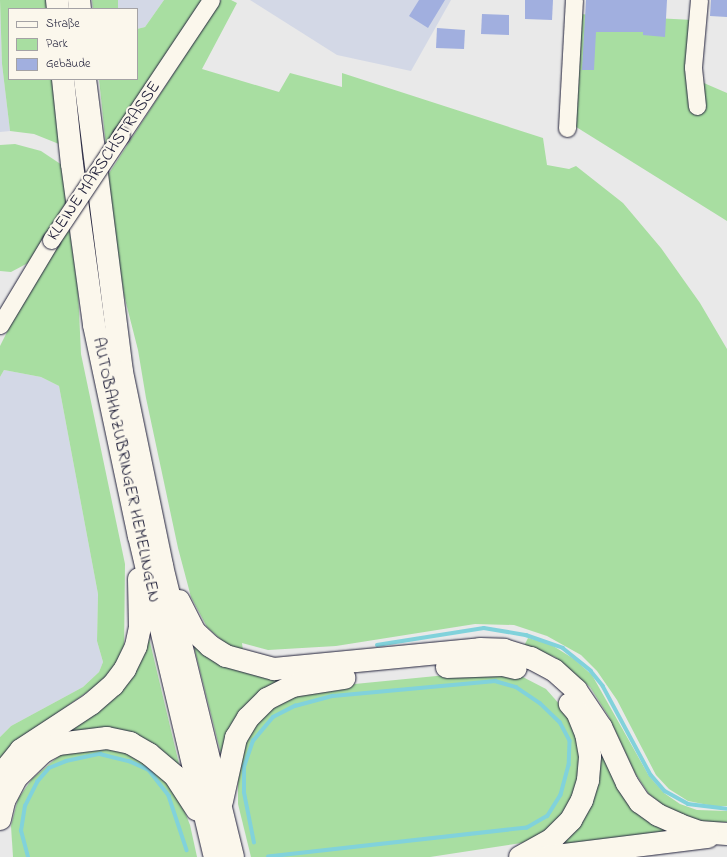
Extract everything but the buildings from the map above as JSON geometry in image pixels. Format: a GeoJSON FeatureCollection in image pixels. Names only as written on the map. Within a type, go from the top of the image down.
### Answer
{"type":"FeatureCollection","features":[{"type":"Feature","properties":{"kind":"highway","name":"AUTOBAHNZUBRINGER HEMELINGEN"},"geometry":{"type":"LineString","coordinates":[[63,80],[73,171],[94,325],[139,536],[215,857]]}},
{"type":"Feature","properties":{"kind":"highway","name":"AUTOBAHNZUBRINGER HEMELINGEN"},"geometry":{"type":"LineString","coordinates":[[85,80],[122,372],[162,566],[233,857]]}},
{"type":"Feature","properties":{"kind":"highway"},"geometry":{"type":"LineString","coordinates":[[0,776],[21,750],[91,704],[113,685],[126,669],[136,646],[140,627],[139,536]]}},
{"type":"Feature","properties":{"kind":"highway"},"geometry":{"type":"LineString","coordinates":[[162,566],[195,632],[210,646],[226,656],[253,665],[274,669],[306,667],[480,649],[504,650],[531,658],[554,670],[576,690],[600,727],[627,783],[640,802],[658,815],[680,825],[699,832],[727,835]]}},
{"type":"Feature","properties":{"kind":"highway"},"geometry":{"type":"LineString","coordinates":[[221,809],[236,738],[248,718],[267,699],[293,686],[318,681],[470,665],[503,664],[546,678],[561,692],[577,712],[586,734],[590,756],[588,780],[582,800],[571,820],[552,839],[520,857]]}},
{"type":"Feature","properties":{"kind":"highway"},"geometry":{"type":"LineString","coordinates":[[0,819],[4,801],[17,777],[42,752],[58,744],[106,738],[130,743],[149,754],[175,776],[206,824]]}},
{"type":"Feature","properties":{"kind":"highway"},"geometry":{"type":"LineString","coordinates":[[548,857],[727,835]]}},
{"type":"Feature","properties":{"kind":"street","name":"KLEINE MARSCHSTRASSE"},"geometry":{"type":"LineString","coordinates":[[0,325],[51,240],[211,0]]}},
{"type":"Feature","properties":{"kind":"street"},"geometry":{"type":"LineString","coordinates":[[567,128],[574,0]]}},
{"type":"Feature","properties":{"kind":"street"},"geometry":{"type":"LineString","coordinates":[[697,106],[693,67],[699,0]]}},
{"type":"Feature","properties":{"kind":"shaded area"},"geometry":{"type":"Polygon","coordinates":[[[0,0],[2,64],[10,131],[0,132],[0,0]]]}},
{"type":"Feature","properties":{"kind":"shaded area"},"geometry":{"type":"Polygon","coordinates":[[[118,0],[164,0],[145,27],[138,29],[138,8],[118,8],[118,0]]]}},
{"type":"Feature","properties":{"kind":"shaded area"},"geometry":{"type":"Polygon","coordinates":[[[250,0],[451,0],[411,71],[337,55],[250,0]]]}},
{"type":"Feature","properties":{"kind":"shaded area"},"geometry":{"type":"Polygon","coordinates":[[[4,370],[41,377],[59,386],[98,594],[97,641],[103,662],[99,672],[83,687],[11,726],[0,737],[0,377],[4,370]]]}},
{"type":"Feature","properties":{"kind":"green space"},"geometry":{"type":"Polygon","coordinates":[[[0,0],[46,0],[47,8],[8,8],[8,80],[53,80],[59,144],[34,134],[10,131],[2,64],[0,0]]]}},
{"type":"Feature","properties":{"kind":"green space"},"geometry":{"type":"Polygon","coordinates":[[[92,0],[118,0],[118,8],[93,8],[92,0]]]}},
{"type":"Feature","properties":{"kind":"green space"},"geometry":{"type":"Polygon","coordinates":[[[164,0],[203,0],[106,146],[99,80],[138,80],[138,29],[145,27],[164,0]]]}},
{"type":"Feature","properties":{"kind":"green space"},"geometry":{"type":"Polygon","coordinates":[[[221,0],[231,0],[237,3],[202,69],[279,92],[290,73],[342,87],[342,73],[543,138],[547,165],[569,169],[576,166],[623,203],[661,248],[700,303],[727,349],[727,806],[713,806],[688,801],[669,789],[656,775],[617,700],[597,671],[581,655],[547,636],[514,625],[475,624],[336,646],[268,650],[242,643],[243,651],[228,646],[207,627],[191,597],[178,548],[146,398],[138,350],[124,295],[106,178],[221,0]]]}},
{"type":"Feature","properties":{"kind":"green space"},"geometry":{"type":"Polygon","coordinates":[[[578,14],[693,20],[690,77],[727,93],[727,221],[573,125],[578,14]]]}},
{"type":"Feature","properties":{"kind":"green space"},"geometry":{"type":"Polygon","coordinates":[[[15,144],[41,151],[62,165],[67,201],[28,263],[11,272],[0,271],[0,145],[15,144]]]}},
{"type":"Feature","properties":{"kind":"green space"},"geometry":{"type":"Polygon","coordinates":[[[70,231],[78,290],[81,354],[125,564],[124,653],[107,678],[11,746],[0,759],[0,737],[11,726],[83,687],[99,672],[103,662],[97,641],[98,594],[59,386],[41,377],[4,370],[0,377],[0,346],[17,312],[64,233],[70,231]]]}},
{"type":"Feature","properties":{"kind":"green space"},"geometry":{"type":"Polygon","coordinates":[[[191,635],[291,674],[222,758],[191,635]]]}},
{"type":"Feature","properties":{"kind":"green space"},"geometry":{"type":"Polygon","coordinates":[[[149,638],[180,768],[176,764],[60,737],[149,638]]]}},
{"type":"Feature","properties":{"kind":"green space"},"geometry":{"type":"Polygon","coordinates":[[[528,638],[550,644],[574,659],[592,675],[649,776],[664,793],[680,804],[697,810],[727,811],[727,822],[710,823],[683,816],[668,809],[649,794],[635,773],[609,717],[590,687],[555,657],[524,646],[528,638]]]}},
{"type":"Feature","properties":{"kind":"green space"},"geometry":{"type":"Polygon","coordinates":[[[467,673],[519,675],[546,689],[569,715],[580,741],[583,767],[576,794],[561,818],[549,831],[528,842],[430,857],[251,857],[238,804],[238,777],[242,751],[258,720],[278,702],[324,687],[467,673]]]}},
{"type":"Feature","properties":{"kind":"green space"},"geometry":{"type":"Polygon","coordinates":[[[105,745],[152,763],[177,792],[190,825],[197,857],[13,857],[11,826],[18,799],[32,779],[60,755],[105,745]]]}},
{"type":"Feature","properties":{"kind":"green space"},"geometry":{"type":"Polygon","coordinates":[[[604,748],[682,832],[549,853],[598,755],[604,748]]]}},
{"type":"Feature","properties":{"kind":"waterway"},"geometry":{"type":"LineString","coordinates":[[377,645],[484,628],[526,635],[563,648],[591,671],[603,686],[651,775],[665,791],[688,804],[727,809]]}},
{"type":"Feature","properties":{"kind":"waterway"},"geometry":{"type":"LineString","coordinates":[[254,843],[244,793],[244,767],[253,741],[273,717],[295,706],[333,696],[495,681],[516,687],[540,703],[560,722],[570,741],[569,765],[561,795],[548,816],[527,828],[269,857]]}},
{"type":"Feature","properties":{"kind":"waterway"},"geometry":{"type":"LineString","coordinates":[[28,857],[21,831],[25,806],[37,782],[49,768],[66,761],[100,754],[129,761],[149,770],[169,796],[187,850]]}}]}
